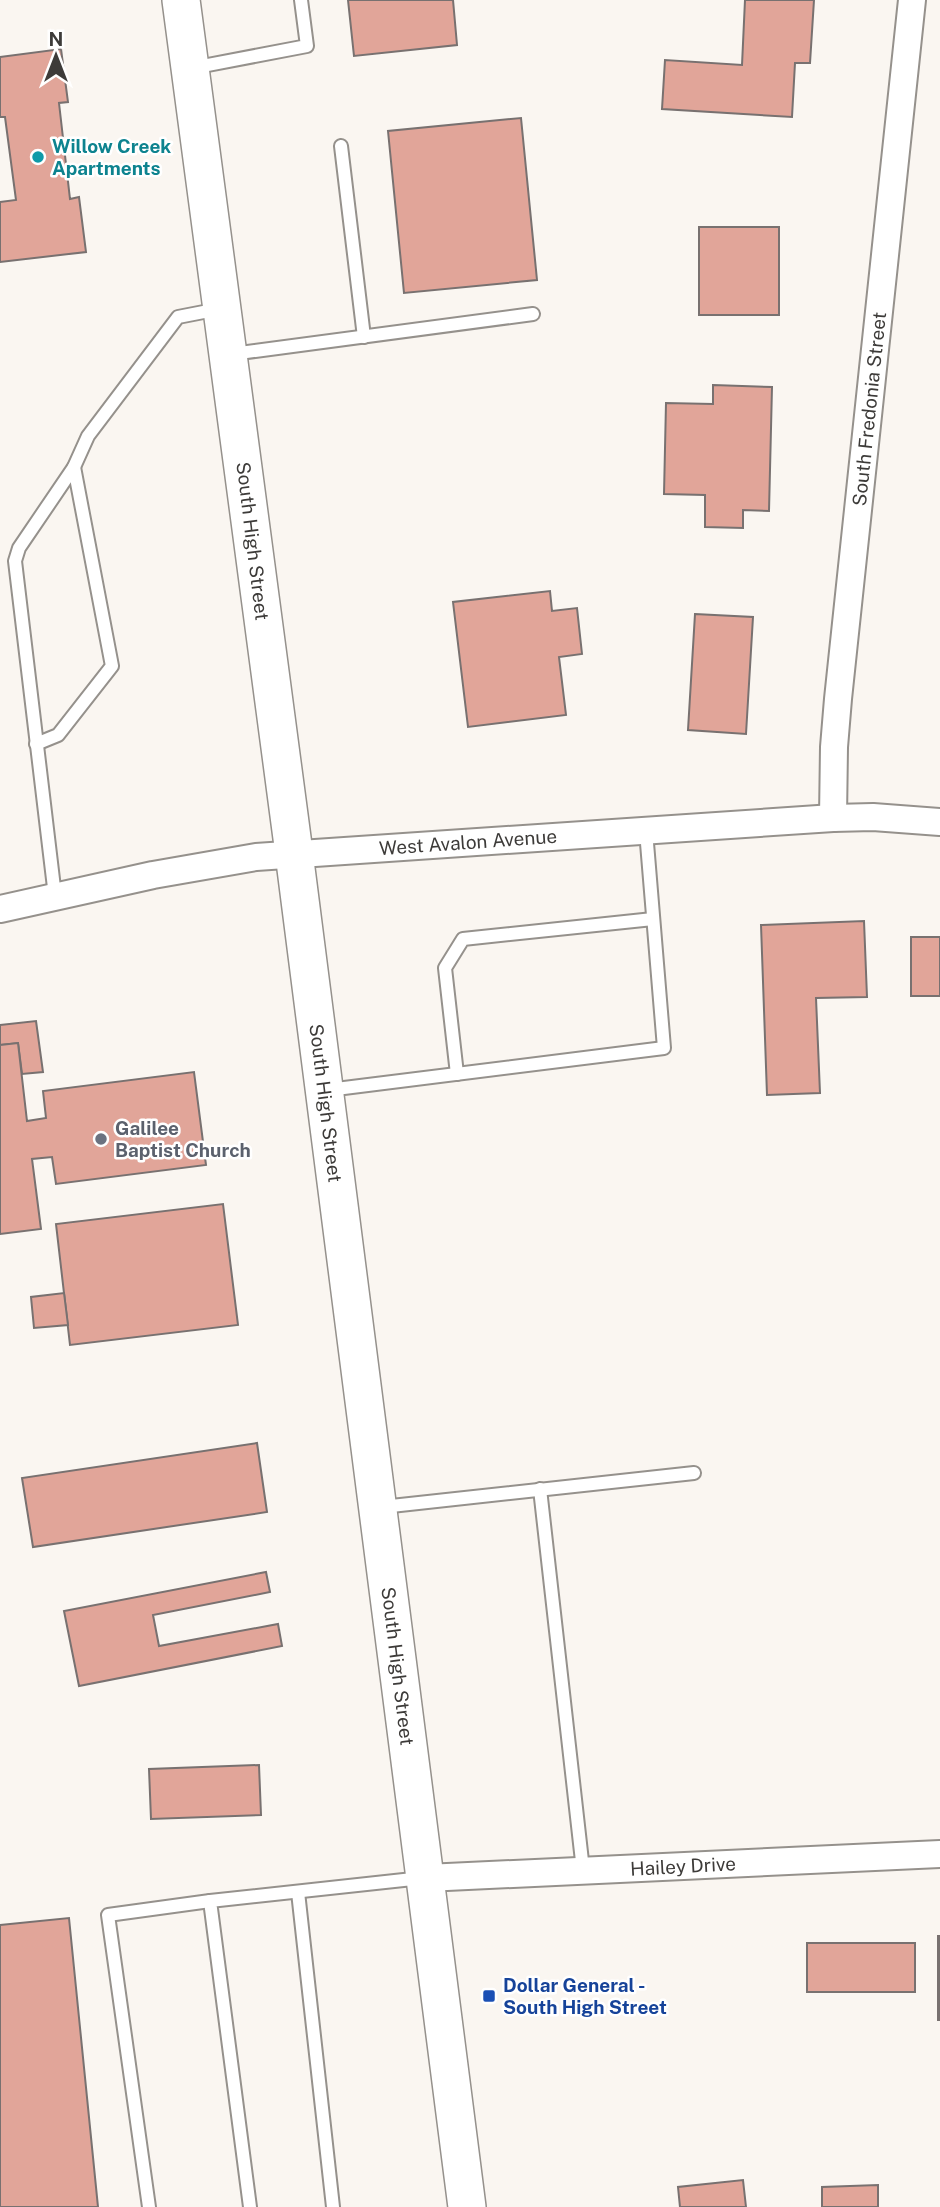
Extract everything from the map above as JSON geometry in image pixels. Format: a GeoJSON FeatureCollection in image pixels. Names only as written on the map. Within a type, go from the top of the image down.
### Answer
{"type":"FeatureCollection","features":[{"type":"Feature","properties":{"kind":"main road","name":"South High Street"},"geometry":{"type":"LineString","coordinates":[[181,0],[294,853],[467,2207]]}},
{"type":"Feature","properties":{"kind":"street","name":"South Fredonia Street"},"geometry":{"type":"LineString","coordinates":[[833,818],[838,699],[912,0]]}},
{"type":"Feature","properties":{"kind":"street","name":"West Avalon Avenue"},"geometry":{"type":"LineString","coordinates":[[0,909],[191,867],[294,853],[833,818],[873,817],[940,822]]}},
{"type":"Feature","properties":{"kind":"street","name":"Hailey Drive"},"geometry":{"type":"LineString","coordinates":[[426,1878],[940,1854]]}},
{"type":"Feature","properties":{"kind":"lane"},"geometry":{"type":"LineString","coordinates":[[189,69],[307,47],[301,0]]}},
{"type":"Feature","properties":{"kind":"lane"},"geometry":{"type":"LineString","coordinates":[[341,146],[365,337]]}},
{"type":"Feature","properties":{"kind":"lane"},"geometry":{"type":"LineString","coordinates":[[55,896],[15,561],[19,548],[74,467],[88,436],[178,317],[222,309]]}},
{"type":"Feature","properties":{"kind":"lane"},"geometry":{"type":"LineString","coordinates":[[229,355],[533,314]]}},
{"type":"Feature","properties":{"kind":"lane"},"geometry":{"type":"LineString","coordinates":[[36,744],[58,735],[112,666],[74,467]]}},
{"type":"Feature","properties":{"kind":"lane"},"geometry":{"type":"LineString","coordinates":[[324,1091],[664,1048],[646,831]]}},
{"type":"Feature","properties":{"kind":"lane"},"geometry":{"type":"LineString","coordinates":[[457,1074],[445,968],[463,939],[653,919]]}},
{"type":"Feature","properties":{"kind":"lane"},"geometry":{"type":"LineString","coordinates":[[378,1507],[694,1473]]}},
{"type":"Feature","properties":{"kind":"lane"},"geometry":{"type":"LineString","coordinates":[[540,1489],[583,1870]]}},
{"type":"Feature","properties":{"kind":"lane"},"geometry":{"type":"LineString","coordinates":[[149,2207],[108,1915],[426,1878]]}},
{"type":"Feature","properties":{"kind":"lane"},"geometry":{"type":"LineString","coordinates":[[298,1892],[333,2207]]}},
{"type":"Feature","properties":{"kind":"lane"},"geometry":{"type":"LineString","coordinates":[[210,1902],[250,2207]]}},
{"type":"Feature","properties":{"kind":"building"},"geometry":{"type":"Polygon","coordinates":[[[348,0],[453,0],[457,45],[354,56],[348,0]]]}},
{"type":"Feature","properties":{"kind":"building"},"geometry":{"type":"Polygon","coordinates":[[[745,0],[814,0],[810,63],[795,63],[792,117],[662,109],[665,60],[742,65],[745,0]]]}},
{"type":"Feature","properties":{"kind":"building","name":"Willow Creek Apartments"},"geometry":{"type":"Polygon","coordinates":[[[61,49],[68,102],[59,103],[70,199],[79,197],[86,252],[0,262],[0,202],[16,200],[5,117],[0,117],[0,57],[61,49]]]}},
{"type":"Feature","properties":{"kind":"building"},"geometry":{"type":"Polygon","coordinates":[[[521,118],[537,280],[404,293],[388,131],[521,118]]]}},
{"type":"Feature","properties":{"kind":"building"},"geometry":{"type":"Polygon","coordinates":[[[699,227],[779,227],[779,315],[699,315],[699,227]]]}},
{"type":"Feature","properties":{"kind":"building"},"geometry":{"type":"Polygon","coordinates":[[[713,385],[772,387],[769,511],[743,510],[743,528],[705,527],[705,495],[664,494],[666,403],[713,404],[713,385]]]}},
{"type":"Feature","properties":{"kind":"building"},"geometry":{"type":"Polygon","coordinates":[[[550,591],[552,611],[577,608],[582,654],[559,657],[566,715],[468,727],[453,602],[550,591]]]}},
{"type":"Feature","properties":{"kind":"building"},"geometry":{"type":"Polygon","coordinates":[[[695,614],[753,617],[746,734],[688,730],[695,614]]]}},
{"type":"Feature","properties":{"kind":"building"},"geometry":{"type":"Polygon","coordinates":[[[864,921],[867,997],[816,998],[820,1093],[767,1095],[761,925],[864,921]]]}},
{"type":"Feature","properties":{"kind":"building"},"geometry":{"type":"Polygon","coordinates":[[[911,937],[940,937],[940,996],[911,996],[911,937]]]}},
{"type":"Feature","properties":{"kind":"building"},"geometry":{"type":"Polygon","coordinates":[[[36,1021],[43,1072],[22,1074],[18,1043],[0,1045],[0,1025],[36,1021]]]}},
{"type":"Feature","properties":{"kind":"building","name":"Galilee Baptist Church"},"geometry":{"type":"Polygon","coordinates":[[[18,1043],[27,1121],[46,1118],[43,1091],[194,1072],[206,1165],[56,1184],[52,1157],[32,1159],[41,1229],[0,1234],[0,1045],[18,1043]]]}},
{"type":"Feature","properties":{"kind":"building"},"geometry":{"type":"Polygon","coordinates":[[[223,1204],[238,1325],[70,1345],[56,1224],[223,1204]]]}},
{"type":"Feature","properties":{"kind":"building"},"geometry":{"type":"Polygon","coordinates":[[[64,1293],[68,1325],[34,1328],[31,1297],[64,1293]]]}},
{"type":"Feature","properties":{"kind":"building"},"geometry":{"type":"Polygon","coordinates":[[[257,1443],[267,1512],[33,1547],[22,1478],[257,1443]]]}},
{"type":"Feature","properties":{"kind":"building"},"geometry":{"type":"Polygon","coordinates":[[[266,1572],[270,1592],[153,1615],[159,1646],[278,1624],[282,1646],[79,1686],[64,1611],[266,1572]]]}},
{"type":"Feature","properties":{"kind":"building"},"geometry":{"type":"Polygon","coordinates":[[[259,1765],[261,1815],[151,1819],[149,1769],[259,1765]]]}},
{"type":"Feature","properties":{"kind":"building"},"geometry":{"type":"Polygon","coordinates":[[[69,1918],[98,2207],[0,2207],[0,1925],[69,1918]]]}},
{"type":"Feature","properties":{"kind":"building"},"geometry":{"type":"Polygon","coordinates":[[[940,1936],[940,2020],[938,2020],[940,1936]]]}},
{"type":"Feature","properties":{"kind":"building"},"geometry":{"type":"Polygon","coordinates":[[[807,1943],[915,1943],[915,1992],[807,1992],[807,1943]]]}},
{"type":"Feature","properties":{"kind":"building"},"geometry":{"type":"Polygon","coordinates":[[[743,2180],[746,2207],[680,2207],[678,2187],[743,2180]]]}},
{"type":"Feature","properties":{"kind":"building"},"geometry":{"type":"Polygon","coordinates":[[[878,2185],[878,2207],[822,2207],[822,2187],[878,2185]]]}},
{"type":"Feature","properties":{"kind":"place","name":"Willow Creek Apartments"},"geometry":{"type":"Point","coordinates":[38,157]}},
{"type":"Feature","properties":{"kind":"place","name":"Galilee Baptist Church"},"geometry":{"type":"Point","coordinates":[101,1139]}},
{"type":"Feature","properties":{"kind":"place","name":"Dollar General - South High Street"},"geometry":{"type":"Point","coordinates":[489,1996]}}]}
